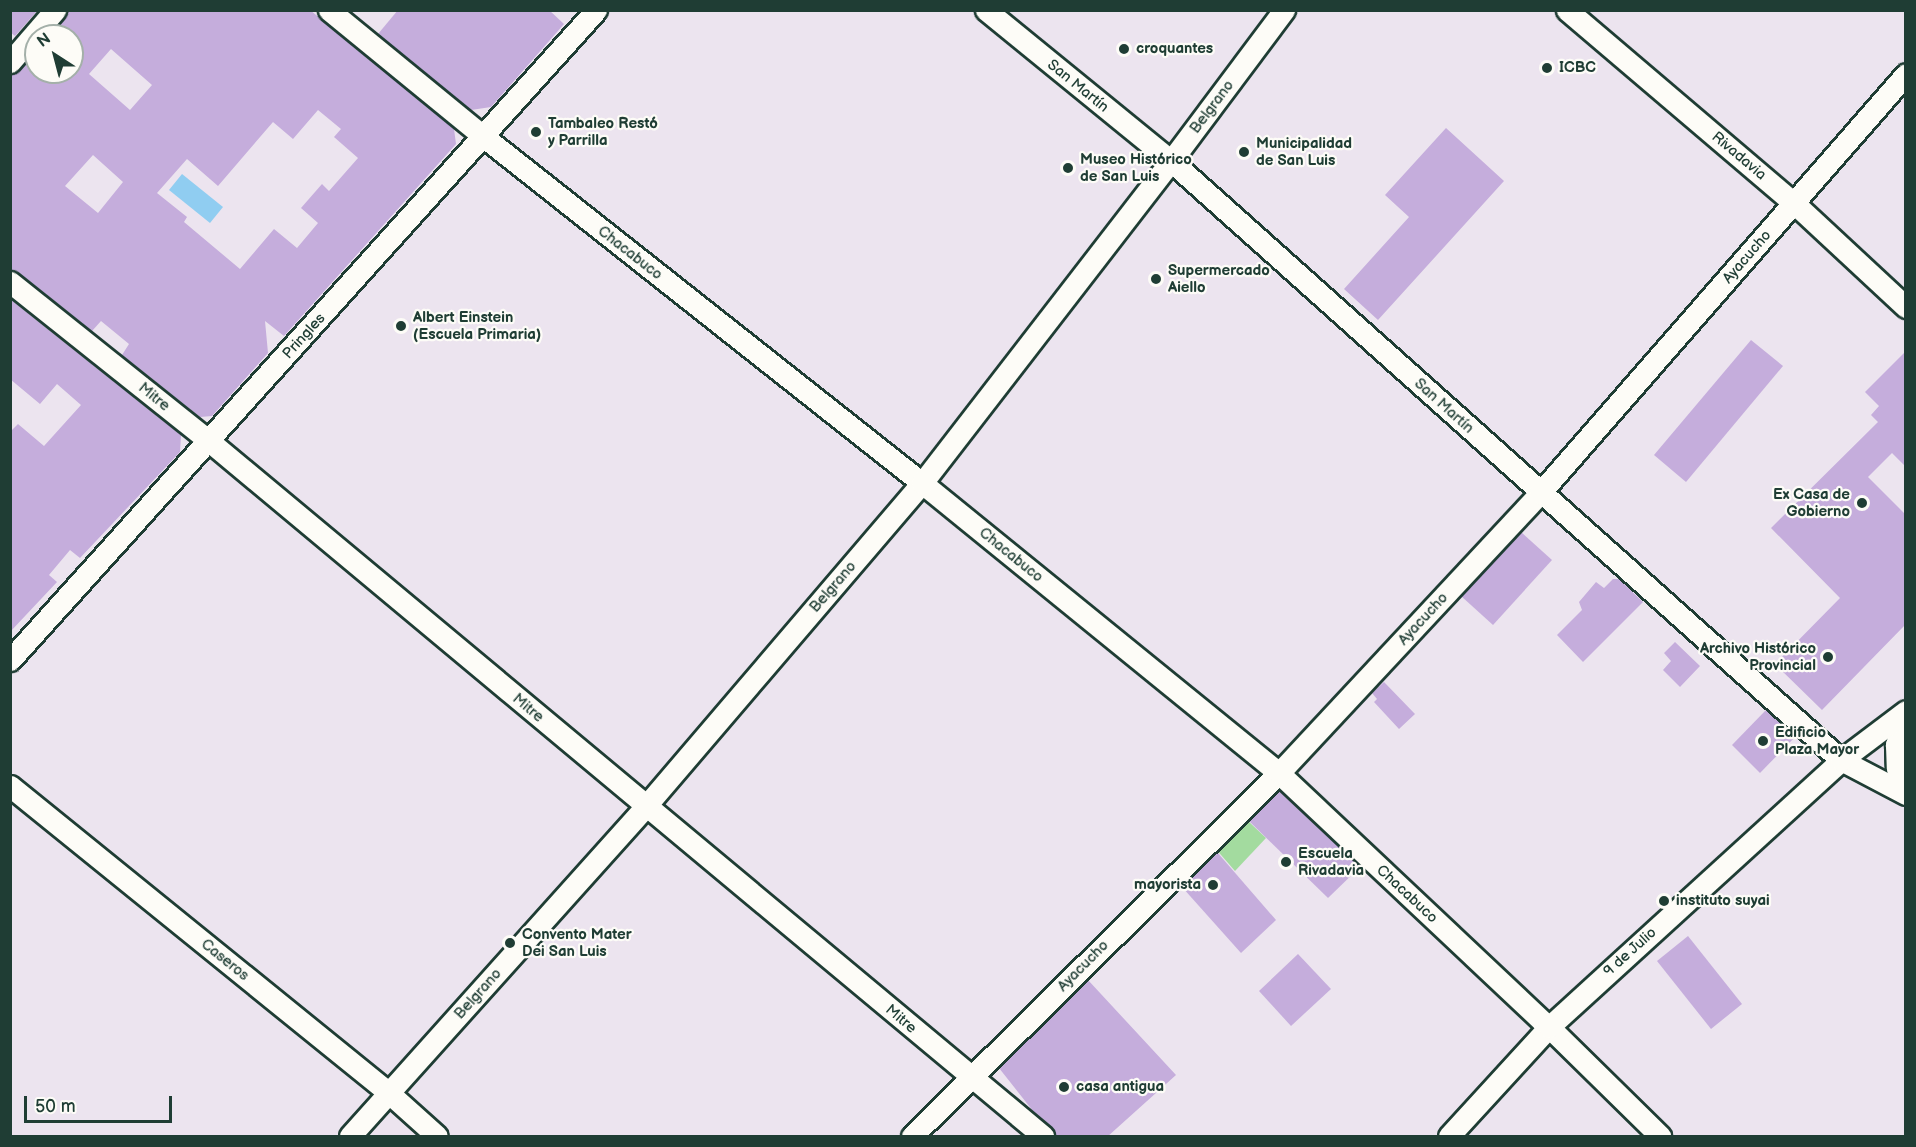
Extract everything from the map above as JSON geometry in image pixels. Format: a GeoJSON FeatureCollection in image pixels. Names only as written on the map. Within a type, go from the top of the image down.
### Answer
{"type":"FeatureCollection","features":[{"type":"Feature","properties":{"kind":"street"},"geometry":{"type":"LineString","coordinates":[[10,62],[55,10]]}},
{"type":"Feature","properties":{"kind":"street","name":"Chacabuco"},"geometry":{"type":"LineString","coordinates":[[329,10],[484,137],[922,483],[1279,773],[1548,1027],[1660,1137]]}},
{"type":"Feature","properties":{"kind":"street","name":"Pringles"},"geometry":{"type":"LineString","coordinates":[[10,660],[484,137],[596,10]]}},
{"type":"Feature","properties":{"kind":"street","name":"San Martín"},"geometry":{"type":"LineString","coordinates":[[986,10],[1172,161],[1540,493],[1841,760],[1905,794]]}},
{"type":"Feature","properties":{"kind":"street","name":"Belgrano"},"geometry":{"type":"LineString","coordinates":[[350,1137],[645,807],[922,483],[1172,161],[1284,10]]}},
{"type":"Feature","properties":{"kind":"street","name":"Rivadavia"},"geometry":{"type":"LineString","coordinates":[[1567,10],[1794,203],[1905,307]]}},
{"type":"Feature","properties":{"kind":"street","name":"Ayacucho"},"geometry":{"type":"LineString","coordinates":[[912,1137],[1279,773],[1540,493],[1905,74]]}},
{"type":"Feature","properties":{"kind":"street","name":"Mitre"},"geometry":{"type":"LineString","coordinates":[[10,282],[208,441],[1043,1137]]}},
{"type":"Feature","properties":{"kind":"street","name":"9 de Julio"},"geometry":{"type":"LineString","coordinates":[[1449,1137],[1548,1027],[1841,760],[1905,711]]}},
{"type":"Feature","properties":{"kind":"street"},"geometry":{"type":"LineString","coordinates":[[1905,717],[1898,732],[1896,759],[1905,788]]}},
{"type":"Feature","properties":{"kind":"street","name":"Caseros"},"geometry":{"type":"LineString","coordinates":[[10,786],[389,1094],[437,1137]]}},
{"type":"Feature","properties":{"kind":"green space"},"geometry":{"type":"Polygon","coordinates":[[[1247,820],[1266,838],[1235,871],[1215,848],[1247,820]]]}},
{"type":"Feature","properties":{"kind":"water"},"geometry":{"type":"Polygon","coordinates":[[[182,174],[223,207],[210,223],[169,190],[182,174]]]}},
{"type":"Feature","properties":{"kind":"building"},"geometry":{"type":"Polygon","coordinates":[[[10,10],[38,10],[15,36],[10,32],[10,10]]]}},
{"type":"Feature","properties":{"kind":"building"},"geometry":{"type":"Polygon","coordinates":[[[67,10],[310,10],[454,129],[456,144],[284,336],[265,321],[268,353],[212,416],[200,417],[122,355],[129,344],[101,321],[92,331],[18,272],[10,269],[10,76],[24,65],[24,84],[84,84],[84,24],[60,24],[65,18],[67,10]],[[111,49],[89,74],[130,110],[152,85],[111,49]],[[318,110],[293,139],[273,122],[218,186],[187,159],[157,193],[187,217],[184,222],[240,269],[274,229],[297,248],[318,223],[301,208],[322,184],[329,191],[358,158],[334,137],[341,129],[318,110]],[[93,155],[65,186],[98,213],[123,182],[93,155]]]}},
{"type":"Feature","properties":{"kind":"building"},"geometry":{"type":"Polygon","coordinates":[[[398,10],[549,10],[564,24],[491,107],[471,110],[378,34],[398,10]]]}},
{"type":"Feature","properties":{"kind":"building"},"geometry":{"type":"Polygon","coordinates":[[[1446,128],[1504,181],[1378,320],[1344,289],[1409,217],[1385,195],[1446,128]]]}},
{"type":"Feature","properties":{"kind":"building"},"geometry":{"type":"Polygon","coordinates":[[[10,299],[181,435],[180,452],[80,558],[70,550],[49,575],[57,582],[10,632],[10,432],[18,424],[44,446],[81,405],[57,384],[40,404],[10,379],[10,299]]]}},
{"type":"Feature","properties":{"kind":"building"},"geometry":{"type":"Polygon","coordinates":[[[1751,340],[1783,366],[1686,482],[1654,455],[1751,340]]]}},
{"type":"Feature","properties":{"kind":"building","name":"Ex Casa de Gobierno"},"geometry":{"type":"Polygon","coordinates":[[[1905,352],[1905,466],[1892,453],[1868,477],[1905,514],[1905,625],[1822,710],[1775,664],[1840,598],[1771,528],[1878,422],[1871,415],[1879,406],[1865,392],[1905,352]]]}},
{"type":"Feature","properties":{"kind":"building"},"geometry":{"type":"Polygon","coordinates":[[[1521,532],[1552,560],[1493,625],[1461,596],[1521,532]]]}},
{"type":"Feature","properties":{"kind":"building"},"geometry":{"type":"Polygon","coordinates":[[[1613,579],[1619,579],[1643,602],[1583,662],[1557,635],[1582,610],[1579,602],[1596,582],[1604,588],[1613,579]]]}},
{"type":"Feature","properties":{"kind":"building"},"geometry":{"type":"Polygon","coordinates":[[[1675,642],[1700,666],[1680,687],[1663,670],[1671,661],[1664,653],[1675,642]]]}},
{"type":"Feature","properties":{"kind":"building"},"geometry":{"type":"Polygon","coordinates":[[[1384,682],[1415,714],[1399,729],[1374,702],[1377,699],[1372,693],[1384,682]]]}},
{"type":"Feature","properties":{"kind":"building","name":"Edificio Plaza Mayor"},"geometry":{"type":"Polygon","coordinates":[[[1766,710],[1795,737],[1760,773],[1732,745],[1766,710]]]}},
{"type":"Feature","properties":{"kind":"building"},"geometry":{"type":"Polygon","coordinates":[[[1280,791],[1360,867],[1328,898],[1249,821],[1280,791]]]}},
{"type":"Feature","properties":{"kind":"building"},"geometry":{"type":"Polygon","coordinates":[[[1217,852],[1276,920],[1241,953],[1182,887],[1217,852]]]}},
{"type":"Feature","properties":{"kind":"building"},"geometry":{"type":"Polygon","coordinates":[[[1688,936],[1742,1004],[1711,1029],[1657,961],[1688,936]]]}},
{"type":"Feature","properties":{"kind":"building"},"geometry":{"type":"Polygon","coordinates":[[[1298,954],[1331,989],[1291,1026],[1259,991],[1298,954]]]}},
{"type":"Feature","properties":{"kind":"building"},"geometry":{"type":"Polygon","coordinates":[[[1088,980],[1176,1075],[1107,1137],[1055,1137],[1052,1127],[1033,1111],[999,1068],[1088,980]]]}},
{"type":"Feature","properties":{"kind":"place","name":"croquantes"},"geometry":{"type":"Point","coordinates":[1124,49]}},
{"type":"Feature","properties":{"kind":"place","name":"ICBC"},"geometry":{"type":"Point","coordinates":[1547,68]}},
{"type":"Feature","properties":{"kind":"place","name":"Tambaleo Restó y Parrilla"},"geometry":{"type":"Point","coordinates":[536,132]}},
{"type":"Feature","properties":{"kind":"place","name":"Municipalidad de San Luis"},"geometry":{"type":"Point","coordinates":[1244,152]}},
{"type":"Feature","properties":{"kind":"place","name":"Museo Histórico de San Luis"},"geometry":{"type":"Point","coordinates":[1068,168]}},
{"type":"Feature","properties":{"kind":"place","name":"Supermercado Aiello"},"geometry":{"type":"Point","coordinates":[1156,279]}},
{"type":"Feature","properties":{"kind":"place","name":"Albert Einstein (Escuela Primaria)"},"geometry":{"type":"Point","coordinates":[401,326]}},
{"type":"Feature","properties":{"kind":"place","name":"Ex Casa de Gobierno"},"geometry":{"type":"Point","coordinates":[1862,503]}},
{"type":"Feature","properties":{"kind":"place","name":"Archivo Histórico Provincial"},"geometry":{"type":"Point","coordinates":[1828,657]}},
{"type":"Feature","properties":{"kind":"place","name":"Edificio Plaza Mayor"},"geometry":{"type":"Point","coordinates":[1763,741]}},
{"type":"Feature","properties":{"kind":"place","name":"Escuela Rivadavia"},"geometry":{"type":"Point","coordinates":[1286,862]}},
{"type":"Feature","properties":{"kind":"place","name":"mayorista"},"geometry":{"type":"Point","coordinates":[1213,885]}},
{"type":"Feature","properties":{"kind":"place","name":"instituto suyai"},"geometry":{"type":"Point","coordinates":[1664,901]}},
{"type":"Feature","properties":{"kind":"place","name":"Convento Mater Dei San Luis"},"geometry":{"type":"Point","coordinates":[510,943]}},
{"type":"Feature","properties":{"kind":"place","name":"casa antigua"},"geometry":{"type":"Point","coordinates":[1064,1087]}}]}
